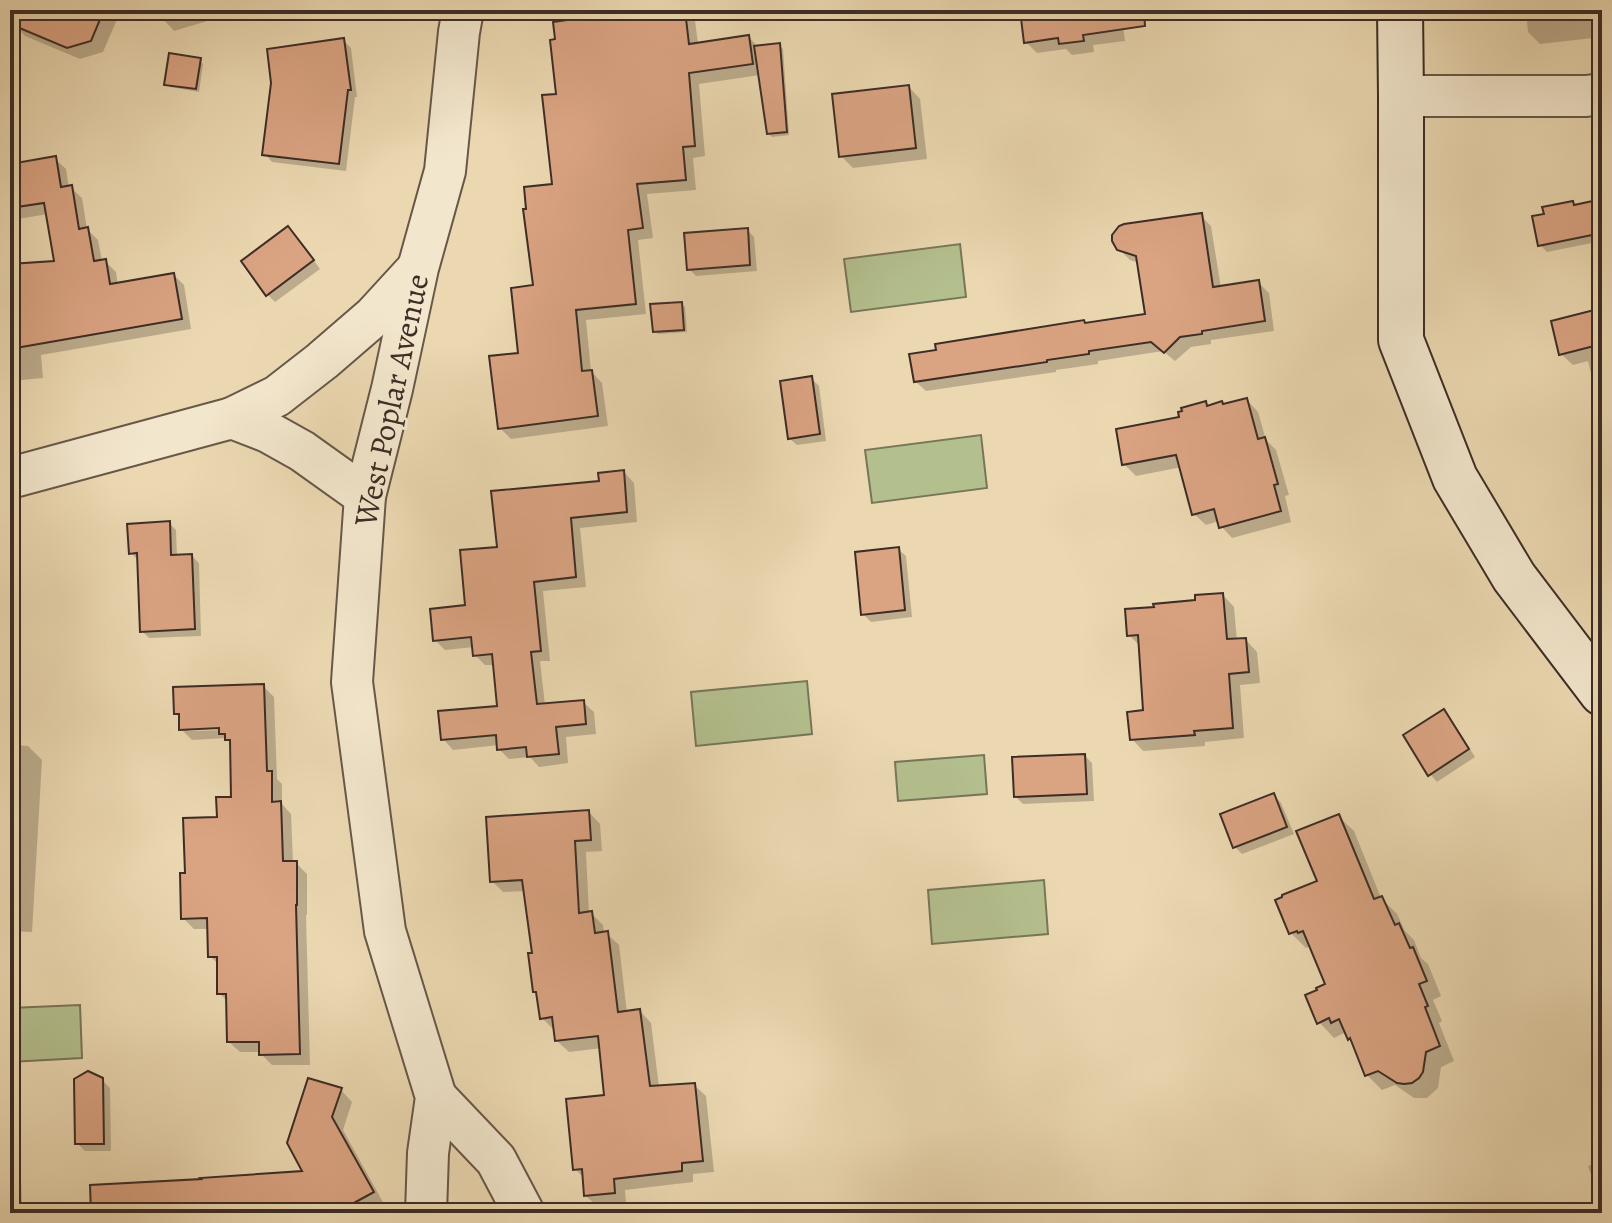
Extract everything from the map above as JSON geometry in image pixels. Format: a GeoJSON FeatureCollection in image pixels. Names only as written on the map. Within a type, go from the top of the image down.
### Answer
{"type":"FeatureCollection","features":[{"type":"Feature","properties":{"kind":"street"},"geometry":{"type":"LineString","coordinates":[[1400,10],[1401,340],[1455,478],[1514,577],[1602,693]]}},
{"type":"Feature","properties":{"kind":"street","name":"West Poplar Avenue"},"geometry":{"type":"LineString","coordinates":[[426,1213],[428,1153],[436,1097],[385,931],[352,682],[365,496],[418,268],[445,171],[457,17]]}},
{"type":"Feature","properties":{"kind":"street"},"geometry":{"type":"LineString","coordinates":[[1401,96],[1602,94]]}},
{"type":"Feature","properties":{"kind":"street"},"geometry":{"type":"LineString","coordinates":[[10,478],[232,418],[277,396],[373,317],[418,268]]}},
{"type":"Feature","properties":{"kind":"street"},"geometry":{"type":"LineString","coordinates":[[232,418],[279,438],[365,496]]}},
{"type":"Feature","properties":{"kind":"street","name":"West Poplar Avenue"},"geometry":{"type":"LineString","coordinates":[[436,1097],[496,1160],[524,1213]]}},
{"type":"Feature","properties":{"kind":"green space"},"geometry":{"type":"Polygon","coordinates":[[[960,244],[966,297],[851,312],[844,259],[960,244]]]}},
{"type":"Feature","properties":{"kind":"green space"},"geometry":{"type":"Polygon","coordinates":[[[981,435],[987,488],[872,503],[865,450],[981,435]]]}},
{"type":"Feature","properties":{"kind":"green space"},"geometry":{"type":"Polygon","coordinates":[[[807,681],[812,734],[696,746],[691,692],[807,681]]]}},
{"type":"Feature","properties":{"kind":"green space"},"geometry":{"type":"Polygon","coordinates":[[[984,755],[987,794],[898,801],[895,762],[984,755]]]}},
{"type":"Feature","properties":{"kind":"green space"},"geometry":{"type":"Polygon","coordinates":[[[1044,880],[1048,934],[932,944],[928,890],[1044,880]]]}},
{"type":"Feature","properties":{"kind":"green space"},"geometry":{"type":"Polygon","coordinates":[[[80,1005],[82,1058],[10,1062],[10,1008],[80,1005]]]}},
{"type":"Feature","properties":{"kind":"building"},"geometry":{"type":"Polygon","coordinates":[[[10,10],[104,10],[91,41],[67,48],[10,24],[10,10]]]}},
{"type":"Feature","properties":{"kind":"building"},"geometry":{"type":"Polygon","coordinates":[[[655,10],[685,10],[689,44],[749,35],[753,64],[689,73],[695,146],[683,147],[686,180],[637,184],[643,228],[628,230],[636,304],[576,310],[582,371],[592,370],[598,416],[498,429],[489,356],[518,353],[511,288],[533,285],[523,209],[526,209],[524,187],[552,184],[542,95],[556,94],[550,40],[555,39],[553,22],[655,10]]]}},
{"type":"Feature","properties":{"kind":"building"},"geometry":{"type":"Polygon","coordinates":[[[1020,10],[1144,10],[1145,26],[1083,35],[1084,41],[1059,44],[1058,38],[1024,43],[1020,10]]]}},
{"type":"Feature","properties":{"kind":"building"},"geometry":{"type":"Polygon","coordinates":[[[344,38],[351,90],[348,90],[339,164],[262,155],[271,83],[267,49],[344,38]]]}},
{"type":"Feature","properties":{"kind":"building"},"geometry":{"type":"Polygon","coordinates":[[[780,43],[787,132],[767,134],[754,46],[780,43]]]}},
{"type":"Feature","properties":{"kind":"building"},"geometry":{"type":"Polygon","coordinates":[[[169,53],[201,58],[196,89],[164,85],[169,53]]]}},
{"type":"Feature","properties":{"kind":"building"},"geometry":{"type":"Polygon","coordinates":[[[909,85],[916,148],[839,157],[832,94],[909,85]]]}},
{"type":"Feature","properties":{"kind":"building"},"geometry":{"type":"Polygon","coordinates":[[[56,156],[61,187],[72,185],[79,229],[88,227],[94,261],[106,259],[110,284],[174,273],[182,319],[10,349],[10,264],[54,261],[44,203],[10,208],[10,164],[56,156]]]}},
{"type":"Feature","properties":{"kind":"building"},"geometry":{"type":"Polygon","coordinates":[[[1602,199],[1602,233],[1538,246],[1532,216],[1544,214],[1542,207],[1602,199]]]}},
{"type":"Feature","properties":{"kind":"building"},"geometry":{"type":"Polygon","coordinates":[[[1202,213],[1213,287],[1259,280],[1265,321],[1180,337],[1164,353],[1151,342],[1089,351],[1089,354],[1047,362],[914,382],[909,354],[936,350],[935,344],[1084,320],[1085,323],[1145,314],[1136,256],[1117,250],[1112,235],[1124,224],[1202,213]]]}},
{"type":"Feature","properties":{"kind":"building"},"geometry":{"type":"Polygon","coordinates":[[[288,226],[314,260],[266,296],[241,261],[288,226]]]}},
{"type":"Feature","properties":{"kind":"building"},"geometry":{"type":"Polygon","coordinates":[[[748,228],[750,265],[687,270],[684,233],[748,228]]]}},
{"type":"Feature","properties":{"kind":"building"},"geometry":{"type":"Polygon","coordinates":[[[682,302],[684,330],[653,332],[650,304],[682,302]]]}},
{"type":"Feature","properties":{"kind":"building"},"geometry":{"type":"Polygon","coordinates":[[[1602,308],[1602,344],[1559,355],[1551,321],[1602,308]]]}},
{"type":"Feature","properties":{"kind":"building"},"geometry":{"type":"Polygon","coordinates":[[[812,376],[820,434],[788,439],[780,381],[812,376]]]}},
{"type":"Feature","properties":{"kind":"building"},"geometry":{"type":"Polygon","coordinates":[[[1247,398],[1258,439],[1265,437],[1278,484],[1274,485],[1281,511],[1219,528],[1214,509],[1192,515],[1176,455],[1122,465],[1116,429],[1179,417],[1181,408],[1206,401],[1207,406],[1247,398]]]}},
{"type":"Feature","properties":{"kind":"building"},"geometry":{"type":"Polygon","coordinates":[[[624,470],[627,512],[571,518],[576,577],[534,582],[541,651],[531,652],[537,704],[584,700],[586,724],[556,727],[559,754],[527,757],[526,747],[497,750],[496,735],[441,740],[438,711],[497,706],[492,654],[473,656],[471,637],[433,641],[430,609],[465,605],[460,550],[497,547],[491,491],[599,481],[598,473],[624,470]]]}},
{"type":"Feature","properties":{"kind":"building"},"geometry":{"type":"Polygon","coordinates":[[[170,521],[171,555],[192,554],[195,629],[140,632],[137,553],[129,554],[127,524],[170,521]]]}},
{"type":"Feature","properties":{"kind":"building"},"geometry":{"type":"Polygon","coordinates":[[[899,547],[905,610],[861,615],[855,552],[899,547]]]}},
{"type":"Feature","properties":{"kind":"building"},"geometry":{"type":"Polygon","coordinates":[[[1223,593],[1227,639],[1246,638],[1249,672],[1229,674],[1233,728],[1194,731],[1195,735],[1130,740],[1127,712],[1143,710],[1138,635],[1127,636],[1125,609],[1154,607],[1153,604],[1195,600],[1195,595],[1223,593]]]}},
{"type":"Feature","properties":{"kind":"building"},"geometry":{"type":"Polygon","coordinates":[[[264,684],[267,771],[272,771],[272,802],[281,801],[283,861],[297,861],[300,1054],[259,1055],[259,1042],[227,1042],[226,994],[217,994],[217,957],[208,957],[207,918],[181,919],[180,873],[185,873],[183,818],[217,817],[216,797],[231,797],[230,740],[225,740],[225,734],[219,734],[219,728],[179,730],[179,714],[174,714],[173,687],[264,684]]]}},
{"type":"Feature","properties":{"kind":"building"},"geometry":{"type":"Polygon","coordinates":[[[1444,709],[1469,749],[1428,776],[1403,735],[1444,709]]]}},
{"type":"Feature","properties":{"kind":"building"},"geometry":{"type":"Polygon","coordinates":[[[1085,754],[1087,794],[1014,797],[1012,757],[1085,754]]]}},
{"type":"Feature","properties":{"kind":"building"},"geometry":{"type":"Polygon","coordinates":[[[1274,793],[1287,827],[1233,848],[1220,814],[1274,793]]]}},
{"type":"Feature","properties":{"kind":"building"},"geometry":{"type":"Polygon","coordinates":[[[589,810],[591,840],[575,841],[579,913],[592,911],[595,933],[608,931],[618,1012],[640,1009],[650,1086],[695,1083],[703,1161],[682,1163],[682,1171],[614,1179],[615,1193],[584,1196],[582,1169],[573,1170],[566,1099],[604,1095],[598,1036],[555,1041],[552,1017],[540,1019],[536,992],[533,992],[528,953],[532,953],[522,880],[490,882],[486,817],[589,810]]]}},
{"type":"Feature","properties":{"kind":"building"},"geometry":{"type":"Polygon","coordinates":[[[1339,814],[1374,899],[1382,896],[1395,925],[1399,923],[1410,948],[1413,947],[1427,981],[1419,984],[1440,1046],[1426,1052],[1423,1072],[1412,1083],[1397,1083],[1378,1071],[1365,1076],[1339,1019],[1331,1023],[1329,1018],[1317,1024],[1305,995],[1325,984],[1303,931],[1289,934],[1275,900],[1317,881],[1296,831],[1339,814]]]}},
{"type":"Feature","properties":{"kind":"building"},"geometry":{"type":"Polygon","coordinates":[[[88,1071],[103,1078],[104,1144],[75,1144],[74,1079],[88,1071]]]}},
{"type":"Feature","properties":{"kind":"building"},"geometry":{"type":"Polygon","coordinates":[[[308,1078],[342,1088],[332,1117],[374,1192],[352,1204],[357,1213],[91,1213],[90,1185],[302,1171],[287,1143],[308,1078]]]}}]}
